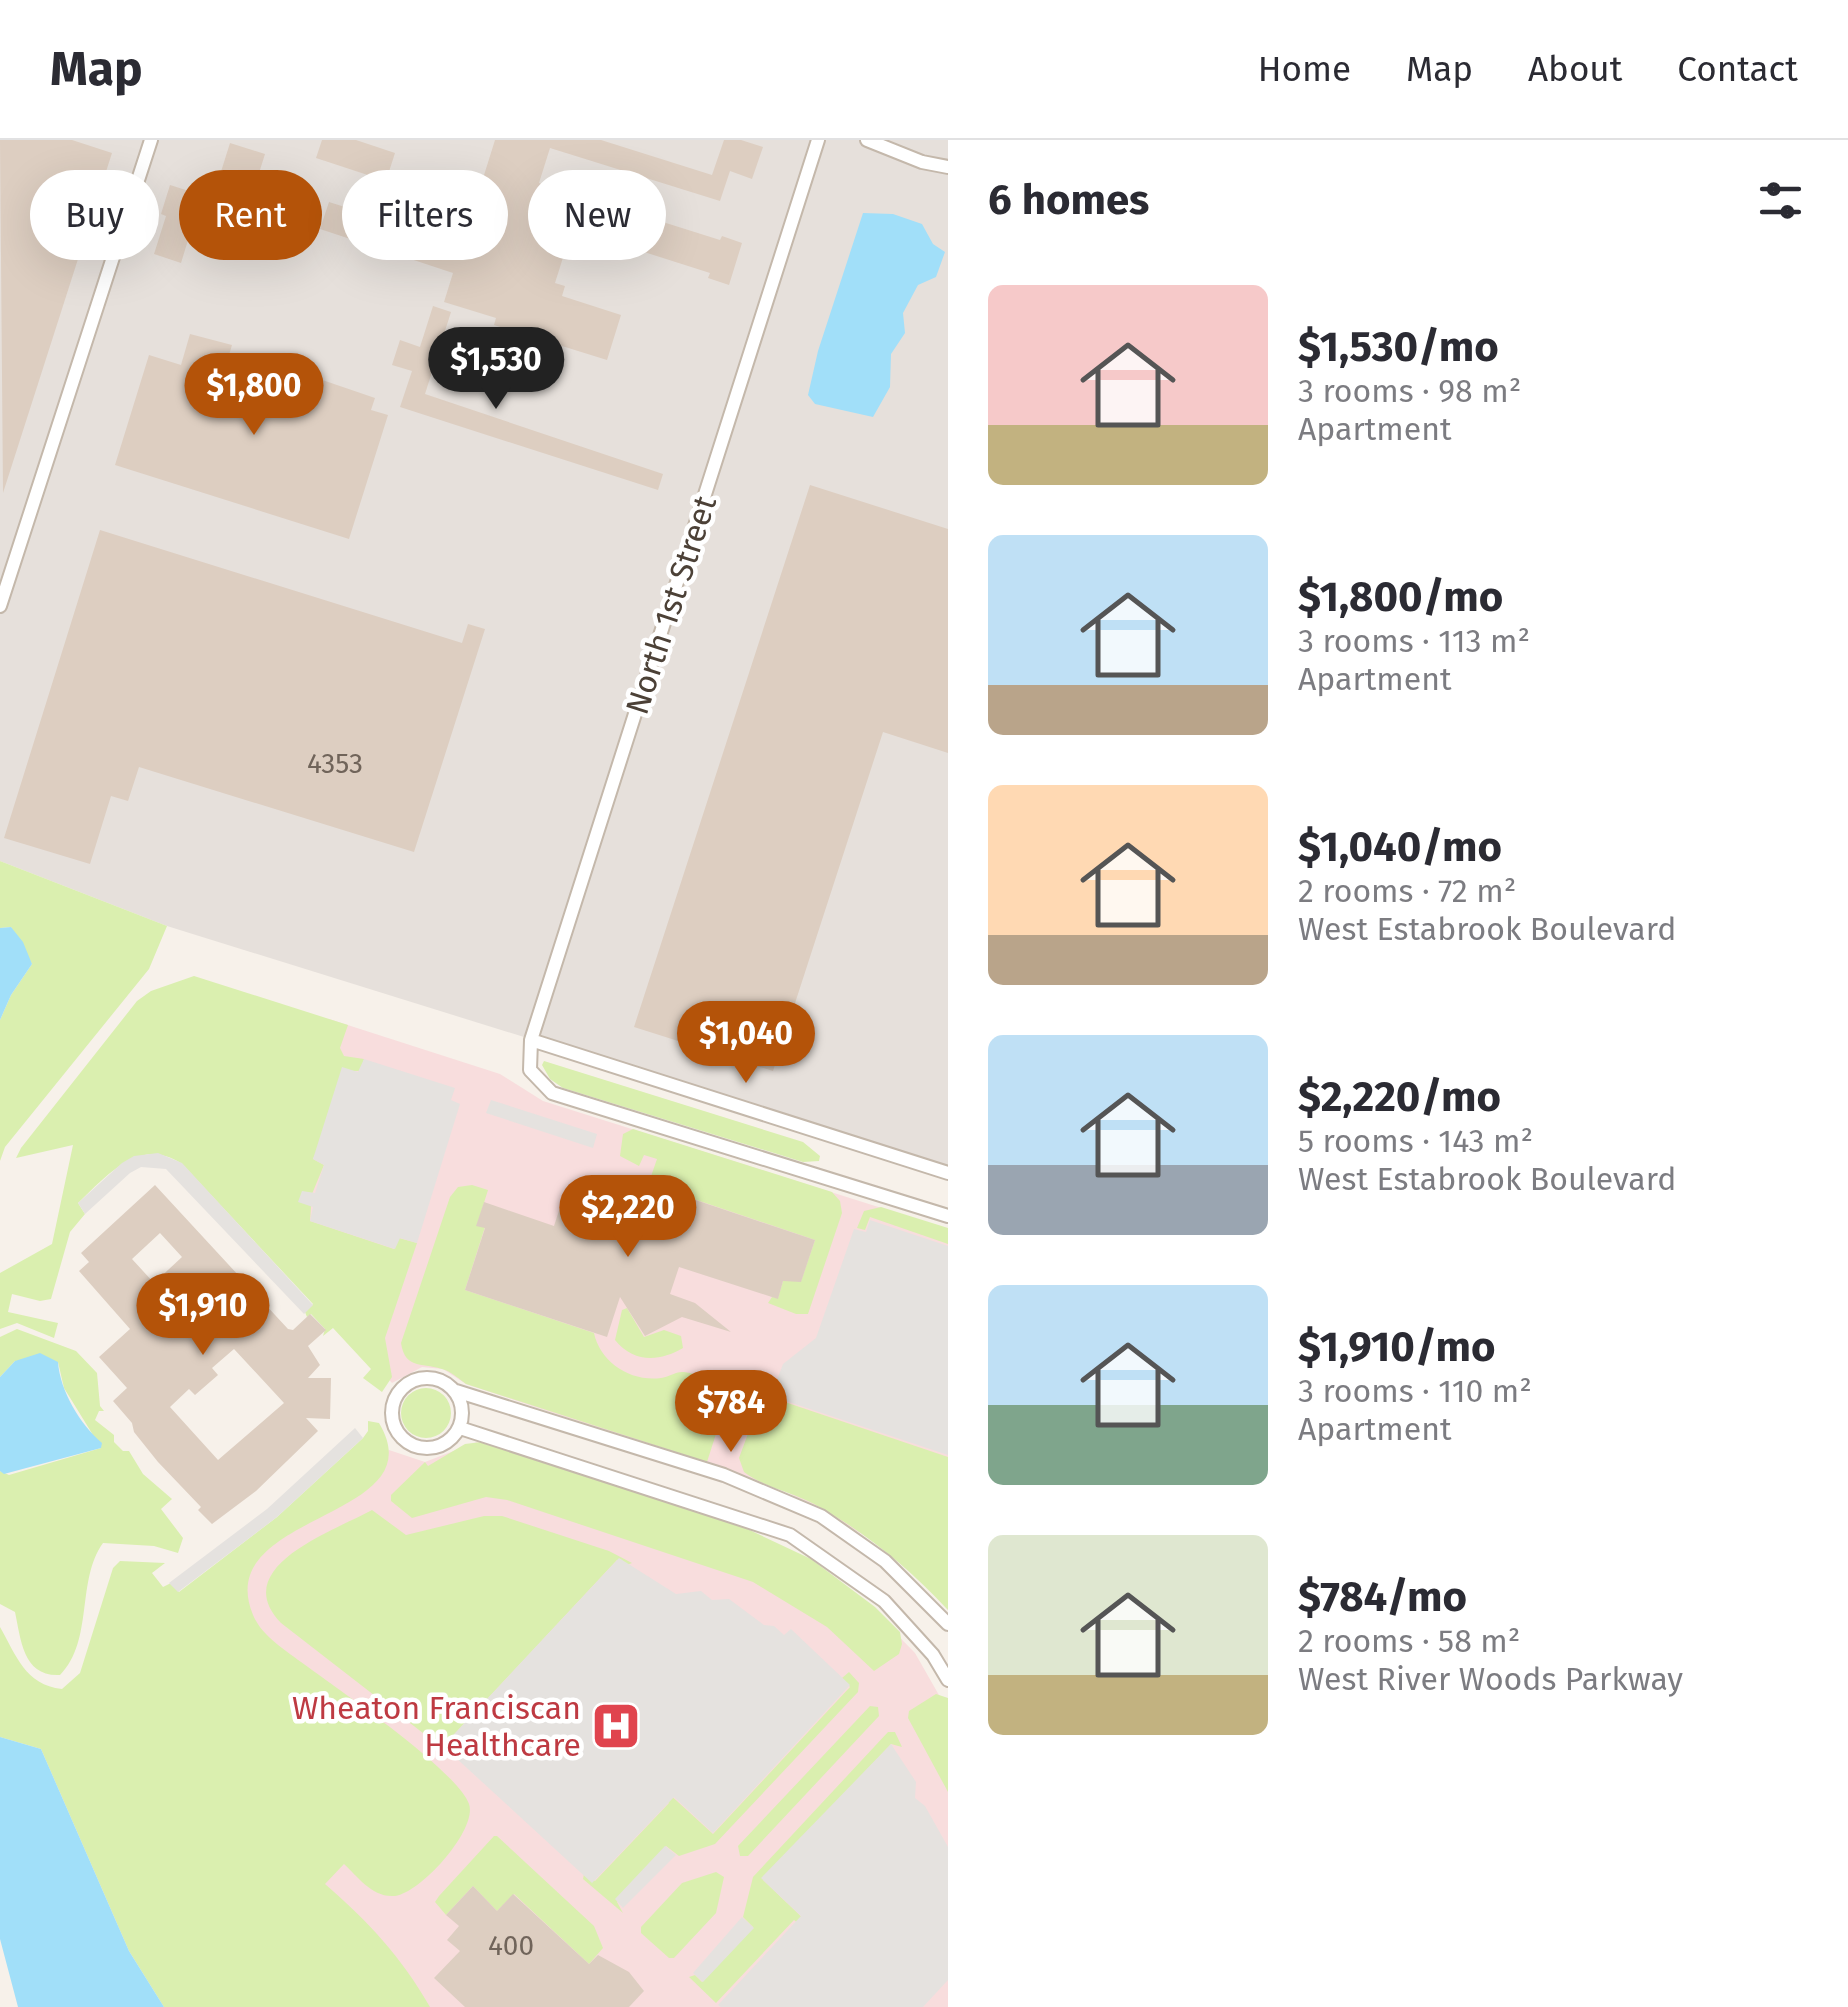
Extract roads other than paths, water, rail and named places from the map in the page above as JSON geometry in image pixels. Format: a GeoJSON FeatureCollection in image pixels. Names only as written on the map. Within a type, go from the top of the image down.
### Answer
{"type":"FeatureCollection","features":[{"type":"Feature","properties":{"kind":"street"},"geometry":{"type":"LineString","coordinates":[[0,606],[152,140]]}},
{"type":"Feature","properties":{"kind":"street","name":"North 1st Street"},"geometry":{"type":"LineString","coordinates":[[818,140],[530,1040],[530,1070],[552,1093],[948,1216]]}},
{"type":"Feature","properties":{"kind":"street"},"geometry":{"type":"LineString","coordinates":[[867,140],[948,168]]}},
{"type":"Feature","properties":{"kind":"street"},"geometry":{"type":"LineString","coordinates":[[530,1040],[948,1173]]}},
{"type":"Feature","properties":{"kind":"street"},"geometry":{"type":"LineString","coordinates":[[456,1391],[462,1406],[460,1428],[444,1445],[420,1448],[401,1438],[392,1419],[395,1398],[410,1382],[432,1378],[456,1391],[724,1475],[821,1516],[885,1561],[948,1624]]}},
{"type":"Feature","properties":{"kind":"street"},"geometry":{"type":"LineString","coordinates":[[460,1428],[790,1535],[884,1601],[933,1654],[948,1680]]}},
{"type":"Feature","properties":{"kind":"water"},"geometry":{"type":"Polygon","coordinates":[[[863,213],[893,214],[922,224],[933,244],[945,252],[936,277],[918,285],[903,313],[905,333],[891,354],[890,387],[873,417],[815,404],[808,395],[818,351],[863,213]]]}},
{"type":"Feature","properties":{"kind":"water"},"geometry":{"type":"Polygon","coordinates":[[[11,927],[23,942],[32,964],[0,1020],[0,928],[11,927]]]}},
{"type":"Feature","properties":{"kind":"water"},"geometry":{"type":"Polygon","coordinates":[[[40,1353],[58,1362],[67,1395],[79,1417],[102,1443],[101,1448],[4,1474],[0,1471],[0,1377],[15,1361],[40,1353]]]}},
{"type":"Feature","properties":{"kind":"water"},"geometry":{"type":"Polygon","coordinates":[[[0,1737],[41,1749],[129,1951],[164,2007],[18,2007],[0,1939],[0,1737]]]}},
{"type":"Feature","properties":{"kind":"place","name":"Wheaton Franciscan Healthcare"},"geometry":{"type":"Point","coordinates":[616,1726]}}]}
